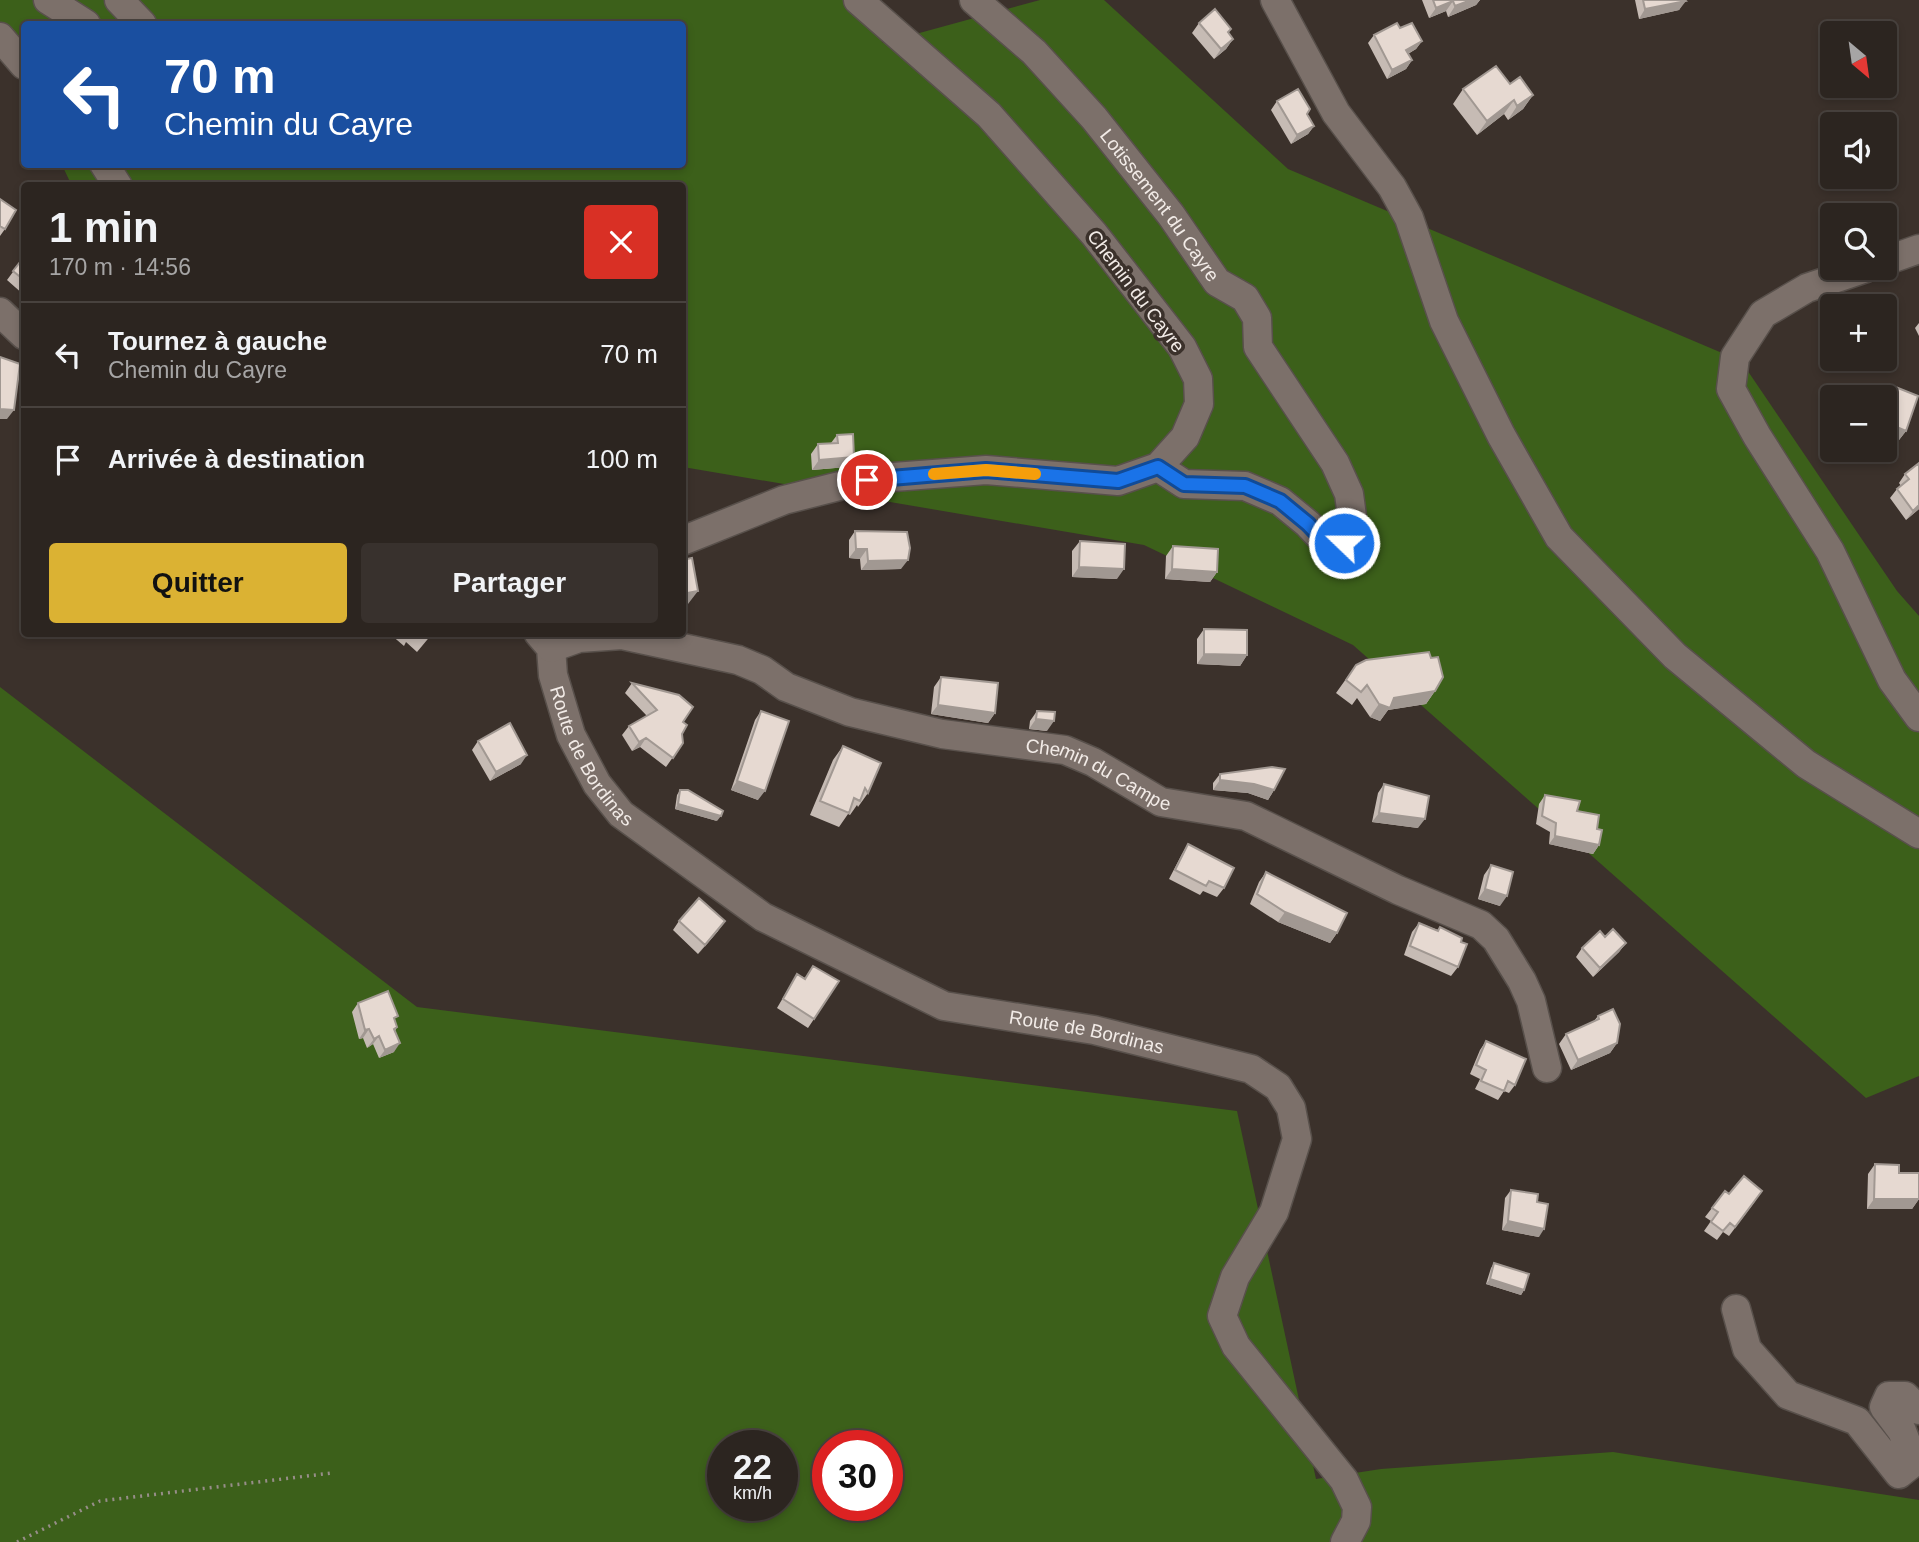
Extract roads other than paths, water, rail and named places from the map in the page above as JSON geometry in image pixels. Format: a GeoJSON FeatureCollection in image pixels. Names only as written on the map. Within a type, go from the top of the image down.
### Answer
{"type":"FeatureCollection","features":[{"type":"Feature","properties":{"kind":"street"},"geometry":{"type":"LineString","coordinates":[[48,0],[81,21]]}},
{"type":"Feature","properties":{"kind":"street"},"geometry":{"type":"LineString","coordinates":[[119,0],[139,21]]}},
{"type":"Feature","properties":{"kind":"street","name":"Chemin du Cayre"},"geometry":{"type":"LineString","coordinates":[[686,539],[784,500],[867,480],[986,470],[1118,481],[1158,467],[1185,437],[1199,404],[1198,379],[1182,347],[1094,234],[989,115],[859,0]]}},
{"type":"Feature","properties":{"kind":"street","name":"Lotissement du Cayre"},"geometry":{"type":"LineString","coordinates":[[974,0],[1034,52],[1094,118],[1171,215],[1217,282],[1245,298],[1257,318],[1258,347],[1335,463],[1349,494],[1353,524],[1344,543],[1327,544],[1280,501],[1245,486],[1184,484],[1158,467]]}},
{"type":"Feature","properties":{"kind":"street"},"geometry":{"type":"LineString","coordinates":[[1275,0],[1336,113],[1392,187],[1409,218],[1444,321],[1501,435],[1559,537],[1632,615],[1685,665],[1806,764],[1919,834]]}},
{"type":"Feature","properties":{"kind":"street"},"geometry":{"type":"LineString","coordinates":[[0,37],[21,62]]}},
{"type":"Feature","properties":{"kind":"street"},"geometry":{"type":"LineString","coordinates":[[1897,257],[1919,249]]}},
{"type":"Feature","properties":{"kind":"street"},"geometry":{"type":"LineString","coordinates":[[1831,280],[1807,288],[1763,314],[1735,357],[1731,389],[1757,436],[1830,551],[1892,680],[1919,717]]}},
{"type":"Feature","properties":{"kind":"street"},"geometry":{"type":"LineString","coordinates":[[0,312],[21,332]]}},
{"type":"Feature","properties":{"kind":"street","name":"Chemin du Campe"},"geometry":{"type":"LineString","coordinates":[[545,641],[593,637]]}},
{"type":"Feature","properties":{"kind":"street","name":"Chemin du Campe"},"geometry":{"type":"LineString","coordinates":[[631,637],[738,660],[762,670],[786,687],[850,712],[942,734],[1065,750],[1093,762],[1161,802],[1246,816],[1398,890],[1481,925],[1496,939],[1522,981],[1531,1001],[1547,1068]]}},
{"type":"Feature","properties":{"kind":"street","name":"Route de Bordinas"},"geometry":{"type":"LineString","coordinates":[[545,641],[571,735],[597,784],[621,814],[763,917],[944,1006],[1107,1034],[1251,1069],[1266,1076],[1278,1087],[1292,1108],[1297,1139],[1274,1212],[1235,1277],[1222,1317],[1236,1346],[1343,1480],[1357,1507],[1356,1521],[1345,1542]]}},
{"type":"Feature","properties":{"kind":"street"},"geometry":{"type":"LineString","coordinates":[[1736,1309],[1747,1349],[1788,1395],[1857,1421],[1899,1474],[1914,1462],[1902,1430],[1884,1407],[1889,1396],[1905,1396],[1919,1410]]}}]}
